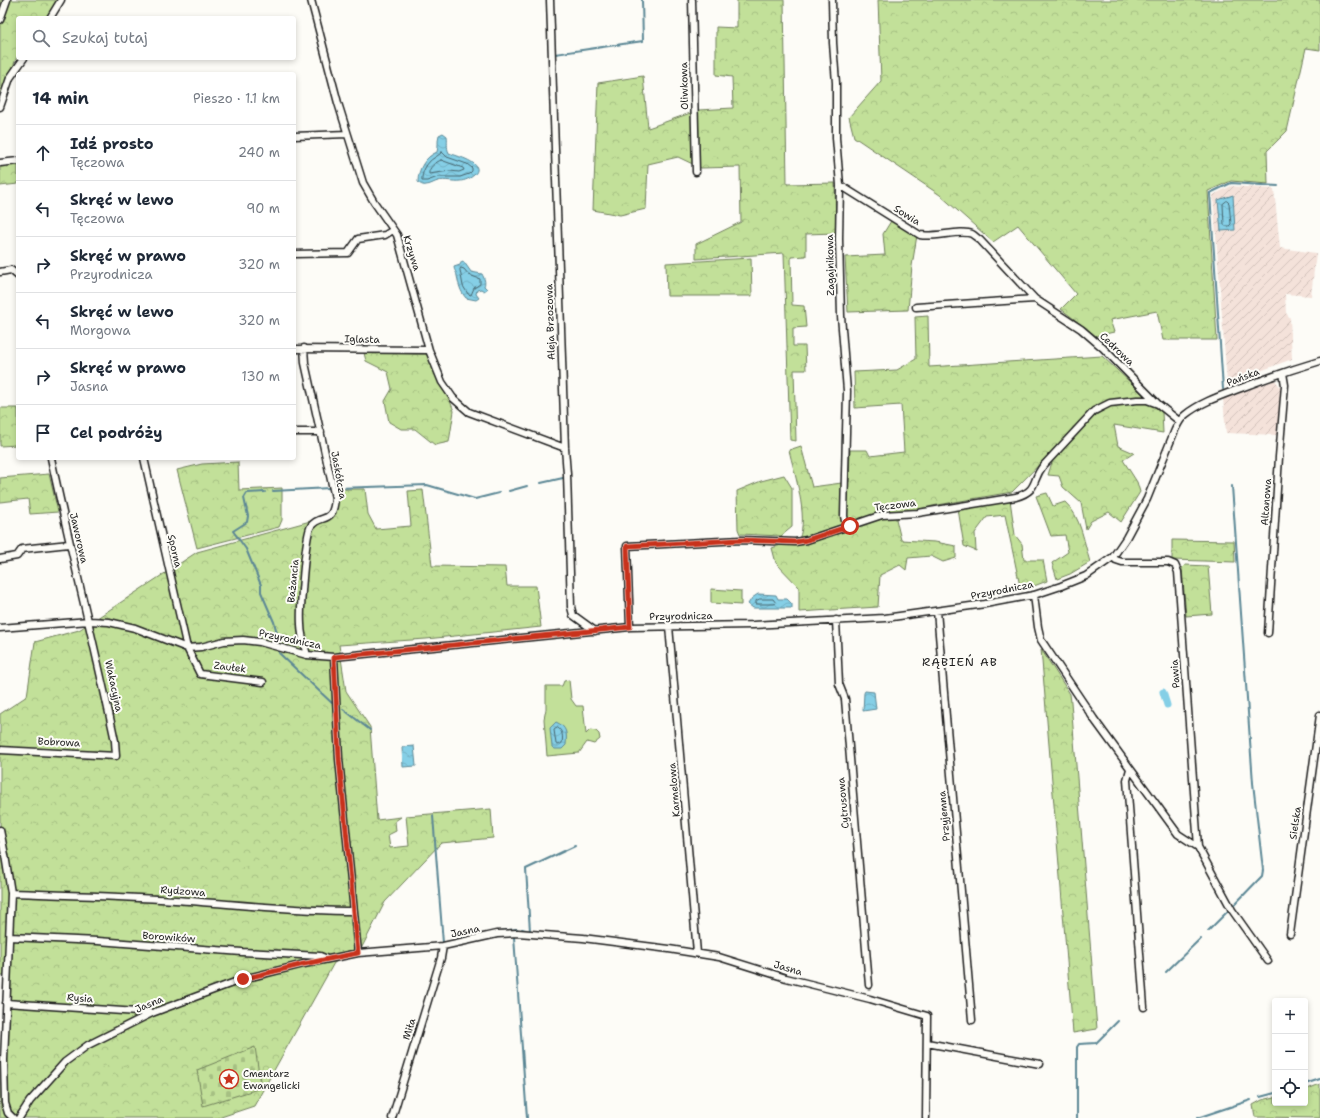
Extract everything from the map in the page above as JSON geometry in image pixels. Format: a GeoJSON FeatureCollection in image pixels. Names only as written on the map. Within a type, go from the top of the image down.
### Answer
{"type":"FeatureCollection","features":[{"type":"Feature","properties":{"kind":"street"},"geometry":{"type":"LineString","coordinates":[[0,20],[7,0]]}},
{"type":"Feature","properties":{"kind":"street"},"geometry":{"type":"LineString","coordinates":[[51,16],[61,0]]}},
{"type":"Feature","properties":{"kind":"street","name":"Krzywa"},"geometry":{"type":"LineString","coordinates":[[311,0],[347,134],[363,183],[393,230],[399,243],[429,350],[442,382],[453,398],[469,412],[565,448]]}},
{"type":"Feature","properties":{"kind":"street","name":"Aleja Brzozowa"},"geometry":{"type":"LineString","coordinates":[[550,0],[567,474],[570,607],[573,615],[595,631]]}},
{"type":"Feature","properties":{"kind":"street","name":"Oliwkowa"},"geometry":{"type":"LineString","coordinates":[[692,0],[696,172]]}},
{"type":"Feature","properties":{"kind":"street","name":"Zagajnikowa"},"geometry":{"type":"LineString","coordinates":[[832,0],[836,83],[836,138],[840,185],[839,239],[841,316],[847,391],[844,516],[845,522],[850,526]]}},
{"type":"Feature","properties":{"kind":"street"},"geometry":{"type":"LineString","coordinates":[[0,107],[10,78],[23,60]]}},
{"type":"Feature","properties":{"kind":"street"},"geometry":{"type":"LineString","coordinates":[[296,136],[347,134]]}},
{"type":"Feature","properties":{"kind":"street"},"geometry":{"type":"LineString","coordinates":[[0,163],[16,161]]}},
{"type":"Feature","properties":{"kind":"street","name":"Sowia"},"geometry":{"type":"LineString","coordinates":[[840,185],[920,235],[926,236],[964,232],[972,234]]}},
{"type":"Feature","properties":{"kind":"street"},"geometry":{"type":"LineString","coordinates":[[296,254],[348,253],[358,239],[385,236],[393,230]]}},
{"type":"Feature","properties":{"kind":"street","name":"Cedrowa"},"geometry":{"type":"LineString","coordinates":[[972,234],[980,240],[1035,299],[1081,329],[1098,343],[1158,404],[1179,421]]}},
{"type":"Feature","properties":{"kind":"street"},"geometry":{"type":"LineString","coordinates":[[0,272],[11,270],[16,274]]}},
{"type":"Feature","properties":{"kind":"street"},"geometry":{"type":"LineString","coordinates":[[916,307],[1035,299]]}},
{"type":"Feature","properties":{"kind":"street","name":"Jaskółcza"},"geometry":{"type":"LineString","coordinates":[[304,348],[305,363],[335,498],[334,507],[331,514],[326,519]]}},
{"type":"Feature","properties":{"kind":"street","name":"Iglasta"},"geometry":{"type":"LineString","coordinates":[[296,349],[429,350]]}},
{"type":"Feature","properties":{"kind":"street","name":"Pańska"},"geometry":{"type":"LineString","coordinates":[[1179,421],[1195,408],[1211,400],[1320,361]]}},
{"type":"Feature","properties":{"kind":"street","name":"Altanowa"},"geometry":{"type":"LineString","coordinates":[[1268,633],[1285,385],[1283,373]]}},
{"type":"Feature","properties":{"kind":"street","name":"Tęczowa"},"geometry":{"type":"LineString","coordinates":[[630,627],[627,546],[741,540],[795,542],[807,540],[882,515],[938,510],[1016,497],[1027,494],[1034,484],[1038,472],[1094,411],[1110,403],[1137,400],[1147,400],[1158,404]]}},
{"type":"Feature","properties":{"kind":"street","name":"Przyrodnicza"},"geometry":{"type":"LineString","coordinates":[[0,628],[89,621],[109,622],[122,624],[187,648],[201,647],[224,641],[243,640],[260,642],[307,655],[334,657],[630,627],[753,625],[885,618],[985,604],[1034,595],[1061,586],[1086,576],[1113,557],[1126,538],[1147,500],[1179,421]]}},
{"type":"Feature","properties":{"kind":"street"},"geometry":{"type":"LineString","coordinates":[[296,432],[321,432]]}},
{"type":"Feature","properties":{"kind":"street","name":"Jaworowa"},"geometry":{"type":"LineString","coordinates":[[51,460],[89,621]]}},
{"type":"Feature","properties":{"kind":"street","name":"Sporna"},"geometry":{"type":"LineString","coordinates":[[144,460],[187,648]]}},
{"type":"Feature","properties":{"kind":"street","name":"Bażancia"},"geometry":{"type":"LineString","coordinates":[[307,655],[300,625],[307,540],[311,527],[316,522],[326,519]]}},
{"type":"Feature","properties":{"kind":"street"},"geometry":{"type":"LineString","coordinates":[[0,558],[17,556],[22,549],[70,544]]}},
{"type":"Feature","properties":{"kind":"street","name":"Pawia"},"geometry":{"type":"LineString","coordinates":[[1113,557],[1122,562],[1168,562],[1175,565],[1178,572],[1198,847],[1232,910],[1268,961]]}},
{"type":"Feature","properties":{"kind":"street","name":"Pawia"},"geometry":{"type":"LineString","coordinates":[[1034,595],[1038,627],[1042,640],[1094,719],[1178,834],[1198,847]]}},
{"type":"Feature","properties":{"kind":"street","name":"Przyjemna"},"geometry":{"type":"LineString","coordinates":[[937,611],[972,1020]]}},
{"type":"Feature","properties":{"kind":"street","name":"Cytrusowa"},"geometry":{"type":"LineString","coordinates":[[836,620],[839,684],[845,699],[868,985]]}},
{"type":"Feature","properties":{"kind":"street","name":"Wakacyjna"},"geometry":{"type":"LineString","coordinates":[[89,621],[115,741],[116,756]]}},
{"type":"Feature","properties":{"kind":"street","name":"Karmelowa"},"geometry":{"type":"LineString","coordinates":[[669,626],[697,953]]}},
{"type":"Feature","properties":{"kind":"street","name":"Zaułek"},"geometry":{"type":"LineString","coordinates":[[187,648],[200,674],[263,682]]}},
{"type":"Feature","properties":{"kind":"street"},"geometry":{"type":"LineString","coordinates":[[334,657],[339,758],[358,953]]}},
{"type":"Feature","properties":{"kind":"street","name":"Sielska"},"geometry":{"type":"LineString","coordinates":[[1290,934],[1320,715]]}},
{"type":"Feature","properties":{"kind":"street","name":"Bobrowa"},"geometry":{"type":"LineString","coordinates":[[0,750],[116,756]]}},
{"type":"Feature","properties":{"kind":"street"},"geometry":{"type":"LineString","coordinates":[[1130,769],[1127,780],[1144,1007]]}},
{"type":"Feature","properties":{"kind":"street"},"geometry":{"type":"LineString","coordinates":[[0,830],[6,855],[10,893],[10,937],[6,1003],[5,1103],[8,1114],[13,1118]]}},
{"type":"Feature","properties":{"kind":"street","name":"Rydzowa"},"geometry":{"type":"LineString","coordinates":[[10,893],[118,897],[261,907],[354,911]]}},
{"type":"Feature","properties":{"kind":"street","name":"Jasna"},"geometry":{"type":"LineString","coordinates":[[19,1118],[30,1101],[65,1062],[88,1045],[152,1013],[243,979],[358,953],[444,946],[497,934],[518,933],[583,938],[719,957],[786,978],[870,999],[928,1016],[926,1118]]}},
{"type":"Feature","properties":{"kind":"street","name":"Borowików"},"geometry":{"type":"LineString","coordinates":[[10,937],[98,941],[242,952],[320,956],[327,959]]}},
{"type":"Feature","properties":{"kind":"street","name":"Miła"},"geometry":{"type":"LineString","coordinates":[[392,1118],[444,946]]}},
{"type":"Feature","properties":{"kind":"street","name":"Rysia"},"geometry":{"type":"LineString","coordinates":[[6,1003],[152,1013]]}},
{"type":"Feature","properties":{"kind":"street"},"geometry":{"type":"LineString","coordinates":[[927,1043],[1040,1064]]}},
{"type":"Feature","properties":{"kind":"shaded area"},"geometry":{"type":"Polygon","coordinates":[[[1231,186],[1274,189],[1280,248],[1316,253],[1311,296],[1285,294],[1286,313],[1290,318],[1292,359],[1252,374],[1250,372],[1244,374],[1244,377],[1227,383],[1213,195],[1231,186]]]}},
{"type":"Feature","properties":{"kind":"shaded area"},"geometry":{"type":"Polygon","coordinates":[[[1275,380],[1281,388],[1277,435],[1226,433],[1223,399],[1275,380]]]}},
{"type":"Feature","properties":{"kind":"green space"},"geometry":{"type":"Polygon","coordinates":[[[0,0],[57,0],[47,16],[16,16],[16,59],[0,99],[0,0]]]}},
{"type":"Feature","properties":{"kind":"green space"},"geometry":{"type":"Polygon","coordinates":[[[737,0],[784,0],[787,184],[835,183],[836,233],[806,234],[806,256],[791,257],[792,305],[804,306],[806,327],[793,328],[793,346],[805,346],[806,370],[794,370],[796,441],[790,440],[784,253],[696,259],[696,244],[741,222],[740,167],[701,168],[678,157],[648,164],[646,209],[620,215],[593,210],[598,83],[643,76],[648,128],[699,110],[733,108],[732,77],[716,75],[716,27],[737,28],[737,0]]]}},
{"type":"Feature","properties":{"kind":"green space"},"geometry":{"type":"Polygon","coordinates":[[[878,0],[1320,0],[1320,50],[1306,48],[1287,131],[1267,151],[1268,184],[1231,181],[1208,191],[1217,340],[1163,340],[1157,311],[1110,320],[1114,332],[1096,336],[1061,309],[1076,294],[1018,225],[993,242],[940,195],[854,137],[849,117],[881,81],[878,0]]]}},
{"type":"Feature","properties":{"kind":"green space"},"geometry":{"type":"Polygon","coordinates":[[[16,163],[16,184],[0,186],[0,165],[16,163]]]}},
{"type":"Feature","properties":{"kind":"green space"},"geometry":{"type":"Polygon","coordinates":[[[891,221],[917,235],[912,266],[908,310],[848,312],[845,257],[885,255],[883,234],[891,221]]]}},
{"type":"Feature","properties":{"kind":"green space"},"geometry":{"type":"Polygon","coordinates":[[[751,258],[752,296],[667,296],[666,263],[751,258]]]}},
{"type":"Feature","properties":{"kind":"green space"},"geometry":{"type":"Polygon","coordinates":[[[928,316],[929,367],[1102,356],[1146,397],[1106,401],[1095,408],[1012,492],[932,506],[896,519],[901,540],[935,542],[956,546],[956,558],[943,562],[931,556],[908,558],[906,570],[900,565],[880,575],[878,607],[799,612],[799,587],[776,563],[772,548],[799,539],[802,530],[802,507],[800,494],[789,450],[801,446],[812,487],[849,482],[850,450],[867,450],[870,456],[904,452],[901,405],[855,408],[854,372],[897,370],[916,359],[915,317],[928,316]]]}},
{"type":"Feature","properties":{"kind":"green space"},"geometry":{"type":"Polygon","coordinates":[[[364,353],[431,354],[454,411],[449,442],[435,445],[415,429],[401,429],[389,422],[385,401],[392,389],[388,372],[366,361],[364,353]]]}},
{"type":"Feature","properties":{"kind":"green space"},"geometry":{"type":"Polygon","coordinates":[[[1147,401],[1162,412],[1163,433],[1114,425],[1118,446],[1134,453],[1123,460],[1137,482],[1140,492],[1121,522],[1109,512],[1091,521],[1086,529],[1081,503],[1063,487],[1059,476],[1048,475],[1053,459],[1093,417],[1117,402],[1147,401]]]}},
{"type":"Feature","properties":{"kind":"green space"},"geometry":{"type":"Polygon","coordinates":[[[0,408],[16,408],[16,445],[0,446],[0,408]]]}},
{"type":"Feature","properties":{"kind":"green space"},"geometry":{"type":"Polygon","coordinates":[[[238,462],[239,490],[282,488],[282,520],[279,527],[197,548],[177,470],[202,464],[238,462]]]}},
{"type":"Feature","properties":{"kind":"green space"},"geometry":{"type":"Polygon","coordinates":[[[49,474],[58,512],[30,514],[28,499],[0,502],[0,478],[49,474]]]}},
{"type":"Feature","properties":{"kind":"green space"},"geometry":{"type":"Polygon","coordinates":[[[784,475],[792,488],[792,527],[781,536],[740,534],[738,529],[737,491],[761,481],[784,475]]]}},
{"type":"Feature","properties":{"kind":"green space"},"geometry":{"type":"Polygon","coordinates":[[[339,489],[365,489],[368,514],[376,529],[411,526],[408,491],[423,490],[432,566],[505,567],[507,586],[536,586],[541,627],[426,639],[339,645],[346,691],[370,727],[377,820],[401,817],[395,821],[396,831],[388,835],[390,848],[409,846],[406,816],[491,809],[493,838],[441,843],[385,902],[361,949],[334,963],[254,1106],[218,1118],[0,1118],[0,1063],[5,976],[0,976],[0,714],[27,696],[35,642],[79,630],[197,552],[336,514],[339,489]]]}},
{"type":"Feature","properties":{"kind":"green space"},"geometry":{"type":"Polygon","coordinates":[[[1047,493],[1053,506],[1065,502],[1075,515],[1090,562],[1070,574],[1057,579],[1052,563],[1068,552],[1065,535],[1051,536],[1036,496],[1047,493]]]}},
{"type":"Feature","properties":{"kind":"green space"},"geometry":{"type":"Polygon","coordinates":[[[1010,500],[1015,535],[1022,544],[1024,560],[1043,560],[1047,581],[1021,591],[1005,515],[987,517],[975,533],[976,551],[964,546],[958,509],[1010,500]]]}},
{"type":"Feature","properties":{"kind":"green space"},"geometry":{"type":"Polygon","coordinates":[[[1172,540],[1234,541],[1235,562],[1172,560],[1172,540]]]}},
{"type":"Feature","properties":{"kind":"green space"},"geometry":{"type":"Polygon","coordinates":[[[1185,565],[1208,566],[1212,614],[1186,616],[1182,568],[1185,565]]]}},
{"type":"Feature","properties":{"kind":"green space"},"geometry":{"type":"Polygon","coordinates":[[[711,589],[741,591],[741,605],[711,603],[711,589]]]}},
{"type":"Feature","properties":{"kind":"green space"},"geometry":{"type":"Polygon","coordinates":[[[1041,649],[1070,694],[1071,702],[1097,1029],[1073,1033],[1041,649]]]}},
{"type":"Feature","properties":{"kind":"green space"},"geometry":{"type":"Polygon","coordinates":[[[569,680],[571,699],[576,706],[583,706],[586,734],[590,730],[596,731],[599,734],[600,739],[594,744],[587,742],[579,753],[547,756],[544,719],[546,709],[546,686],[562,686],[564,681],[569,680]]]}},
{"type":"Feature","properties":{"kind":"green space","name":"Cmentarz Ewangelicki"},"geometry":{"type":"Polygon","coordinates":[[[255,1047],[261,1088],[203,1106],[197,1070],[255,1047]]]}},
{"type":"Feature","properties":{"kind":"green space"},"geometry":{"type":"Polygon","coordinates":[[[1320,1084],[1320,1118],[1255,1117],[1253,1105],[1262,1100],[1272,1098],[1272,1106],[1308,1106],[1308,1089],[1320,1084]]]}},
{"type":"Feature","properties":{"kind":"water"},"geometry":{"type":"Polygon","coordinates":[[[443,133],[447,136],[447,147],[449,153],[474,164],[477,167],[477,171],[473,176],[463,180],[441,180],[428,185],[422,185],[418,182],[421,168],[429,157],[437,152],[439,135],[443,133]]]}},
{"type":"Feature","properties":{"kind":"water"},"geometry":{"type":"Polygon","coordinates":[[[1233,195],[1235,230],[1221,231],[1218,200],[1233,195]]]}},
{"type":"Feature","properties":{"kind":"water"},"geometry":{"type":"Polygon","coordinates":[[[462,261],[471,272],[482,274],[484,278],[484,286],[487,289],[484,291],[481,289],[477,290],[476,294],[479,298],[476,300],[466,298],[460,288],[454,267],[460,265],[462,261]]]}},
{"type":"Feature","properties":{"kind":"water"},"geometry":{"type":"Polygon","coordinates":[[[758,594],[776,595],[778,599],[787,599],[792,604],[792,608],[753,608],[748,604],[752,598],[758,594]]]}},
{"type":"Feature","properties":{"kind":"water"},"geometry":{"type":"Polygon","coordinates":[[[865,691],[874,692],[876,709],[863,711],[865,691]]]}},
{"type":"Feature","properties":{"kind":"water"},"geometry":{"type":"Polygon","coordinates":[[[556,722],[566,731],[566,745],[562,749],[555,749],[552,747],[550,728],[556,722]]]}},
{"type":"Feature","properties":{"kind":"water"},"geometry":{"type":"Polygon","coordinates":[[[414,746],[416,766],[403,767],[402,747],[414,746]]]}},
{"type":"Feature","properties":{"kind":"waterway"},"geometry":{"type":"LineString","coordinates":[[555,54],[643,41],[642,0]]}},
{"type":"Feature","properties":{"kind":"waterway"},"geometry":{"type":"LineString","coordinates":[[1223,389],[1210,193],[1231,183],[1278,186]]}},
{"type":"Feature","properties":{"kind":"waterway"},"geometry":{"type":"LineString","coordinates":[[541,483],[563,478]]}},
{"type":"Feature","properties":{"kind":"waterway"},"geometry":{"type":"LineString","coordinates":[[338,488],[427,485],[475,499],[499,493]]}},
{"type":"Feature","properties":{"kind":"waterway"},"geometry":{"type":"LineString","coordinates":[[509,491],[527,486]]}},
{"type":"Feature","properties":{"kind":"waterway"},"geometry":{"type":"LineString","coordinates":[[1232,486],[1253,783],[1263,870],[1262,876],[1234,905]]}},
{"type":"Feature","properties":{"kind":"waterway"},"geometry":{"type":"LineString","coordinates":[[273,491],[330,488]]}},
{"type":"Feature","properties":{"kind":"waterway"},"geometry":{"type":"LineString","coordinates":[[265,492],[247,493],[244,498],[248,516],[247,522],[233,531],[246,549],[261,585],[261,592],[274,622],[279,641]]}},
{"type":"Feature","properties":{"kind":"waterway"},"geometry":{"type":"LineString","coordinates":[[279,650],[279,653],[334,705]]}},
{"type":"Feature","properties":{"kind":"waterway"},"geometry":{"type":"LineString","coordinates":[[1163,692],[1167,705]]}},
{"type":"Feature","properties":{"kind":"waterway"},"geometry":{"type":"LineString","coordinates":[[343,709],[370,730]]}},
{"type":"Feature","properties":{"kind":"waterway"},"geometry":{"type":"LineString","coordinates":[[433,816],[443,943]]}},
{"type":"Feature","properties":{"kind":"waterway"},"geometry":{"type":"LineString","coordinates":[[522,929],[530,931],[526,869],[575,846]]}},
{"type":"Feature","properties":{"kind":"waterway"},"geometry":{"type":"LineString","coordinates":[[1208,931],[1228,911]]}},
{"type":"Feature","properties":{"kind":"waterway"},"geometry":{"type":"LineString","coordinates":[[500,931],[517,929]]}},
{"type":"Feature","properties":{"kind":"waterway"},"geometry":{"type":"LineString","coordinates":[[474,936],[482,934]]}},
{"type":"Feature","properties":{"kind":"waterway"},"geometry":{"type":"LineString","coordinates":[[452,941],[467,937]]}},
{"type":"Feature","properties":{"kind":"waterway"},"geometry":{"type":"LineString","coordinates":[[514,937],[527,1118]]}},
{"type":"Feature","properties":{"kind":"waterway"},"geometry":{"type":"LineString","coordinates":[[1166,972],[1200,939]]}},
{"type":"Feature","properties":{"kind":"waterway"},"geometry":{"type":"LineString","coordinates":[[1077,1118],[1077,1047],[1079,1044],[1096,1043],[1118,1021]]}},
{"type":"Feature","properties":{"kind":"waterway"},"geometry":{"type":"LineString","coordinates":[[1308,1083],[1320,1079]]}},
{"type":"Feature","properties":{"kind":"waterway"},"geometry":{"type":"LineString","coordinates":[[1260,1097],[1272,1094]]}},
{"type":"Feature","properties":{"kind":"waterway"},"geometry":{"type":"LineString","coordinates":[[1197,1118],[1251,1100]]}},
{"type":"Feature","properties":{"kind":"place","name":"Cmentarz Ewangelicki"},"geometry":{"type":"Point","coordinates":[229,1079]}},
{"type":"Feature","properties":{"kind":"district","name":"RĄBIEŃ AB"},"geometry":{"type":"Point","coordinates":[960,662]}},
{"type":"Feature","properties":{"kind":"route"},"geometry":{"type":"LineString","coordinates":[[243,979],[358,953],[339,758],[334,657],[630,627],[627,546],[741,540],[795,542],[807,540],[850,526]]}}]}
